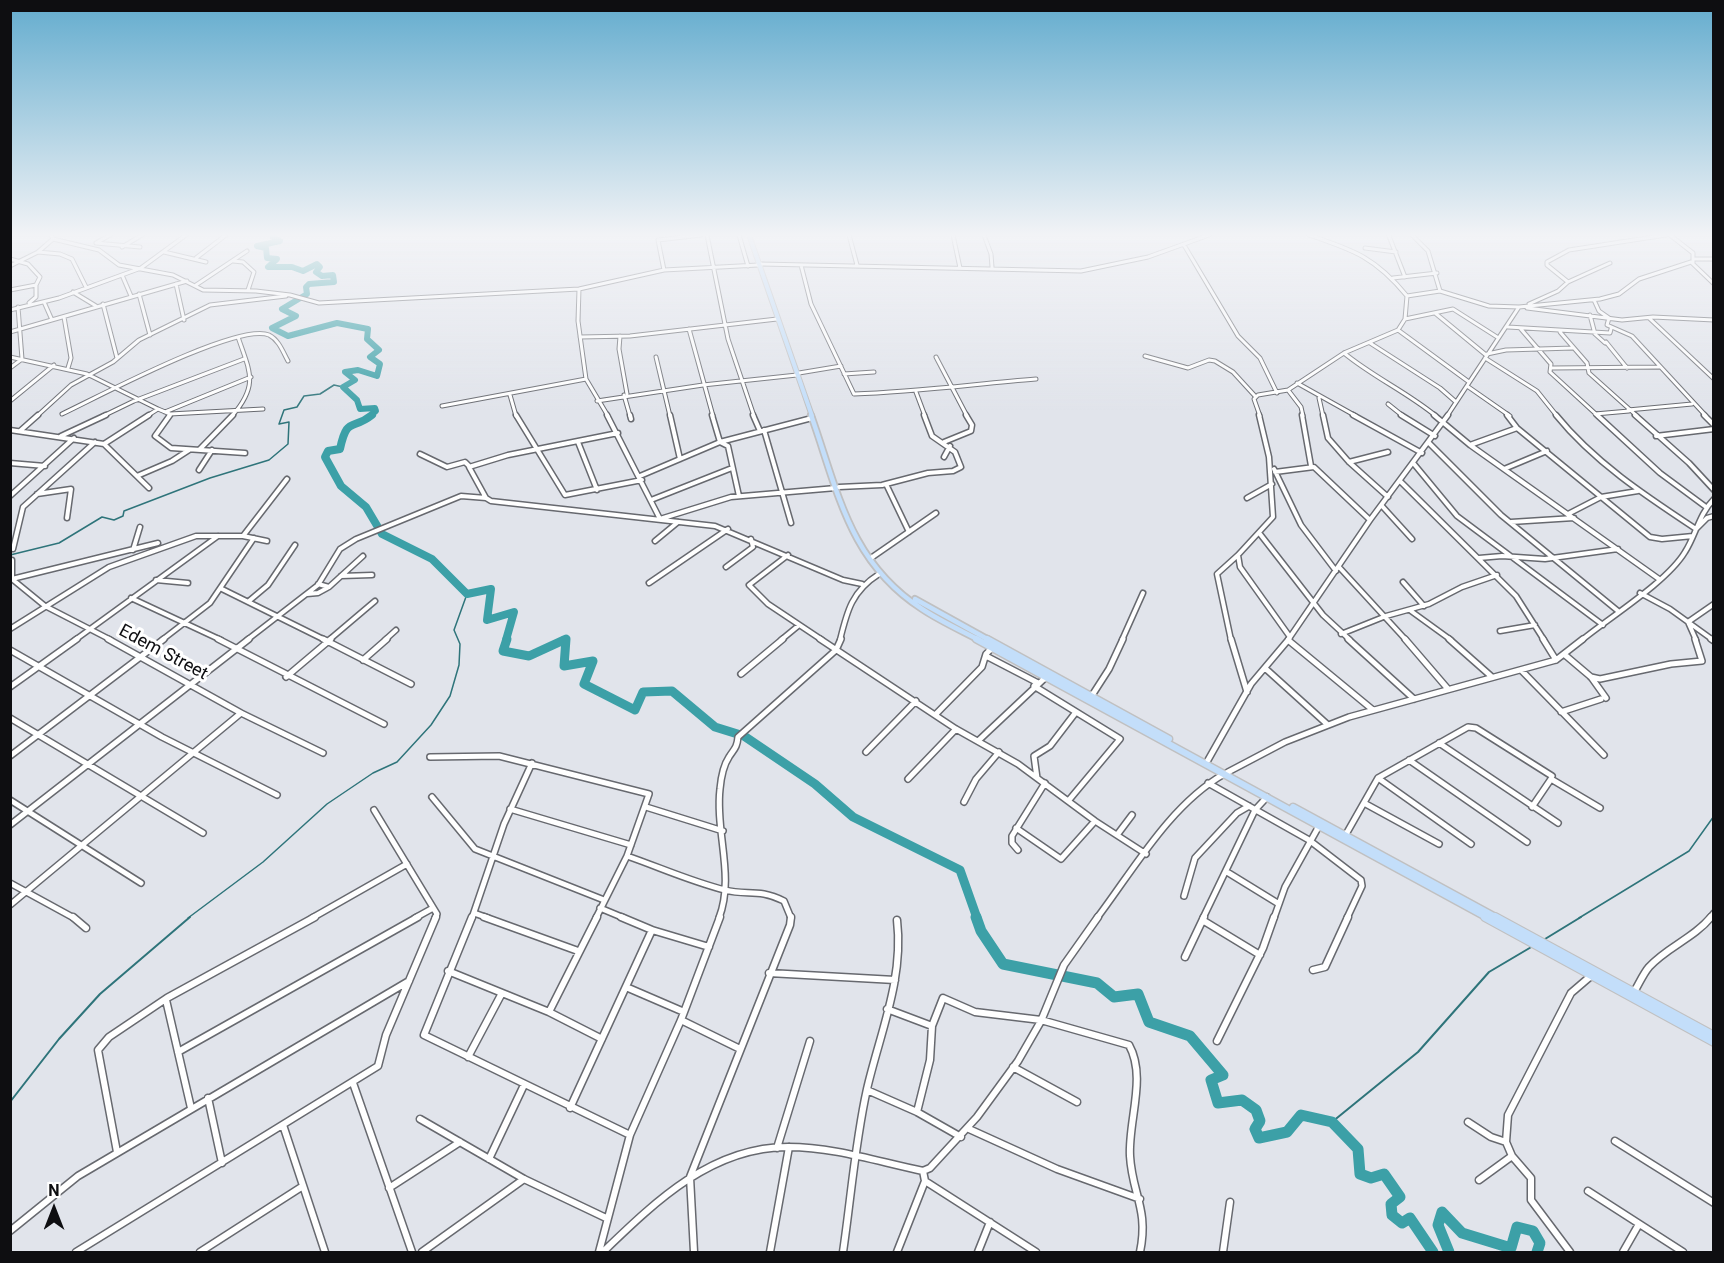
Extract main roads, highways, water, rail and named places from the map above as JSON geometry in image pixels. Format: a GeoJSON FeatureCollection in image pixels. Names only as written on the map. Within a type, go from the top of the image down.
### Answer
{"type":"FeatureCollection","features":[{"type":"Feature","properties":{"kind":"main road"},"geometry":{"type":"LineString","coordinates":[[769,294],[782,328]]}},
{"type":"Feature","properties":{"kind":"main road"},"geometry":{"type":"LineString","coordinates":[[770,294],[857,543],[879,574],[922,609],[1046,677],[1208,760],[1267,797],[1713,1042]]}},
{"type":"Feature","properties":{"kind":"main road"},"geometry":{"type":"LineString","coordinates":[[798,374],[812,418],[857,536],[871,558],[894,584],[921,604],[1226,773],[1713,1036]]}},
{"type":"Feature","properties":{"kind":"waterway"},"geometry":{"type":"LineString","coordinates":[[307,294],[282,309],[296,316],[272,328],[288,336],[337,323],[368,329],[367,339],[379,350],[370,357],[380,364],[377,376],[358,370],[345,372],[355,380],[343,387],[357,400],[360,409],[375,408],[376,411],[370,416]]}},
{"type":"Feature","properties":{"kind":"waterway"},"geometry":{"type":"LineString","coordinates":[[10,555],[59,543],[102,517],[114,520],[123,516],[124,511],[210,478],[269,460],[288,444],[289,422],[279,424],[284,410],[297,407],[304,396],[320,394],[334,385],[343,387]]}},
{"type":"Feature","properties":{"kind":"waterway"},"geometry":{"type":"LineString","coordinates":[[372,415],[348,428],[340,449],[328,451],[325,457],[341,486],[366,507],[382,534],[432,559],[467,594],[491,589],[487,620],[514,612],[506,640]]}},
{"type":"Feature","properties":{"kind":"waterway"},"geometry":{"type":"LineString","coordinates":[[188,918],[263,862],[327,804],[373,773],[397,762],[431,725],[450,696],[459,665],[460,644],[454,630],[467,594]]}},
{"type":"Feature","properties":{"kind":"waterway"},"geometry":{"type":"LineString","coordinates":[[507,639],[503,651],[529,656],[566,640]]}},
{"type":"Feature","properties":{"kind":"waterway"},"geometry":{"type":"LineString","coordinates":[[566,640],[564,666],[593,661],[584,684],[635,710],[643,692],[672,691],[715,727],[744,736],[815,784],[853,817],[960,870],[977,918]]}},
{"type":"Feature","properties":{"kind":"waterway"},"geometry":{"type":"LineString","coordinates":[[1579,918],[1689,851],[1714,816]]}},
{"type":"Feature","properties":{"kind":"waterway"},"geometry":{"type":"LineString","coordinates":[[10,1102],[59,1039],[100,994],[190,917]]}},
{"type":"Feature","properties":{"kind":"waterway"},"geometry":{"type":"LineString","coordinates":[[976,917],[981,931],[1003,964],[1097,983],[1114,997],[1138,994],[1149,1022],[1190,1036],[1223,1075],[1211,1080],[1218,1103],[1242,1100],[1256,1110],[1260,1121],[1255,1129],[1259,1138],[1287,1132],[1301,1115],[1332,1122],[1358,1149],[1360,1174],[1371,1178],[1384,1174],[1400,1197],[1391,1204],[1392,1215],[1402,1223],[1410,1218],[1433,1252]]}},
{"type":"Feature","properties":{"kind":"waterway"},"geometry":{"type":"LineString","coordinates":[[1545,939],[1581,917]]}},
{"type":"Feature","properties":{"kind":"waterway"},"geometry":{"type":"LineString","coordinates":[[1332,1122],[1418,1052],[1489,972],[1533,946]]}},
{"type":"Feature","properties":{"kind":"waterway"},"geometry":{"type":"LineString","coordinates":[[1449,1252],[1438,1225],[1442,1212],[1462,1233],[1511,1248],[1517,1227],[1533,1231],[1540,1243],[1537,1252]]}}]}
